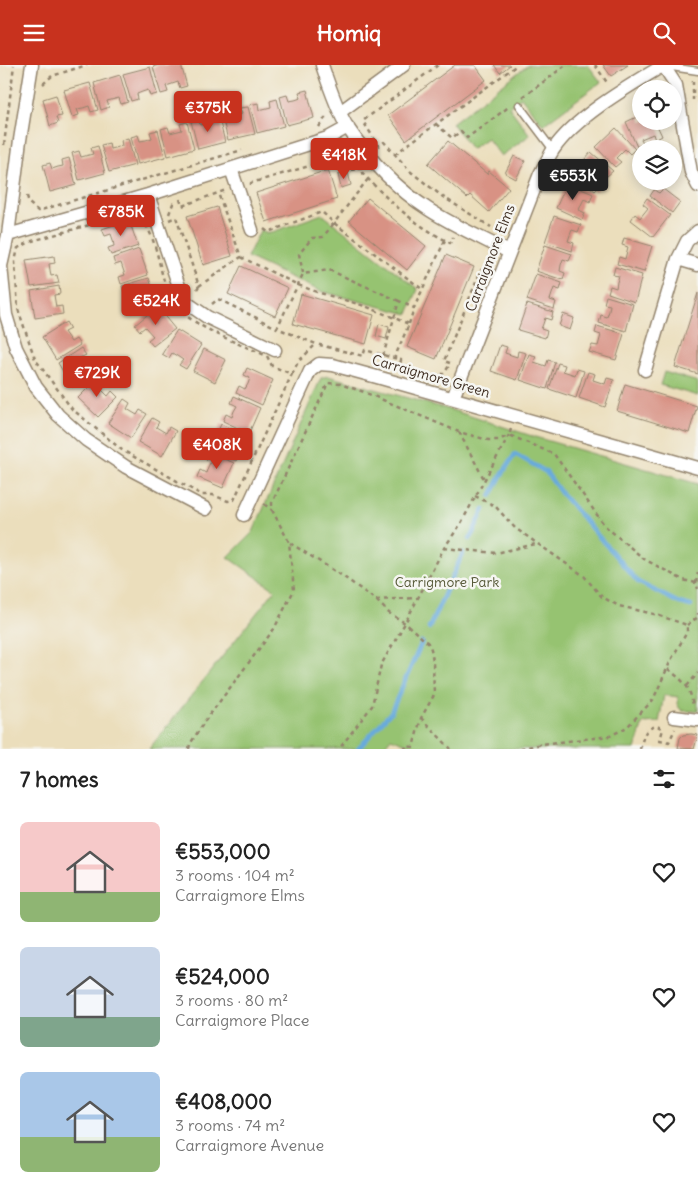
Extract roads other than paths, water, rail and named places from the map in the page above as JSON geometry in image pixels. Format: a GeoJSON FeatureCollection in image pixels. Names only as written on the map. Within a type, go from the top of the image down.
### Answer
{"type":"FeatureCollection","features":[{"type":"Feature","properties":{"kind":"street"},"geometry":{"type":"LineString","coordinates":[[322,65],[340,112],[348,127],[375,163],[400,187],[428,209],[509,252]]}},
{"type":"Feature","properties":{"kind":"street"},"geometry":{"type":"LineString","coordinates":[[340,112],[404,65]]}},
{"type":"Feature","properties":{"kind":"street"},"geometry":{"type":"LineString","coordinates":[[663,65],[676,85],[691,172],[698,186]]}},
{"type":"Feature","properties":{"kind":"street","name":"Carraigmore Elms"},"geometry":{"type":"LineString","coordinates":[[453,398],[540,174],[553,150],[590,113],[663,65]]}},
{"type":"Feature","properties":{"kind":"street"},"geometry":{"type":"LineString","coordinates":[[36,66],[20,140],[8,235],[1,266],[6,315],[16,348],[36,387],[58,415],[86,440],[126,467],[206,509]]}},
{"type":"Feature","properties":{"kind":"street"},"geometry":{"type":"LineString","coordinates":[[8,235],[231,169],[328,137],[348,127]]}},
{"type":"Feature","properties":{"kind":"street"},"geometry":{"type":"LineString","coordinates":[[231,169],[258,229]]}},
{"type":"Feature","properties":{"kind":"street"},"geometry":{"type":"LineString","coordinates":[[148,195],[184,301],[207,317],[275,350]]}},
{"type":"Feature","properties":{"kind":"street"},"geometry":{"type":"LineString","coordinates":[[645,370],[678,259],[686,241],[698,231]]}},
{"type":"Feature","properties":{"kind":"street"},"geometry":{"type":"LineString","coordinates":[[678,259],[698,265]]}},
{"type":"Feature","properties":{"kind":"street","name":"Carraigmore Green"},"geometry":{"type":"LineString","coordinates":[[244,515],[310,371],[319,364],[333,365],[698,468]]}},
{"type":"Feature","properties":{"kind":"street"},"geometry":{"type":"LineString","coordinates":[[675,723],[696,716]]}},
{"type":"Feature","properties":{"kind":"lane"},"geometry":{"type":"LineString","coordinates":[[663,65],[698,71]]}},
{"type":"Feature","properties":{"kind":"lane"},"geometry":{"type":"LineString","coordinates":[[517,103],[553,150]]}},
{"type":"Feature","properties":{"kind":"waterway"},"geometry":{"type":"LineString","coordinates":[[491,496],[515,454],[546,472],[561,493],[638,582],[679,603],[691,606]]}},
{"type":"Feature","properties":{"kind":"waterway"},"geometry":{"type":"LineString","coordinates":[[470,539],[484,509]]}},
{"type":"Feature","properties":{"kind":"waterway"},"geometry":{"type":"LineString","coordinates":[[429,628],[463,553]]}},
{"type":"Feature","properties":{"kind":"waterway"},"geometry":{"type":"LineString","coordinates":[[358,749],[391,712],[422,642]]}},
{"type":"Feature","properties":{"kind":"park label","name":"Carrigmore Park"},"geometry":{"type":"Point","coordinates":[447,582]}}]}
